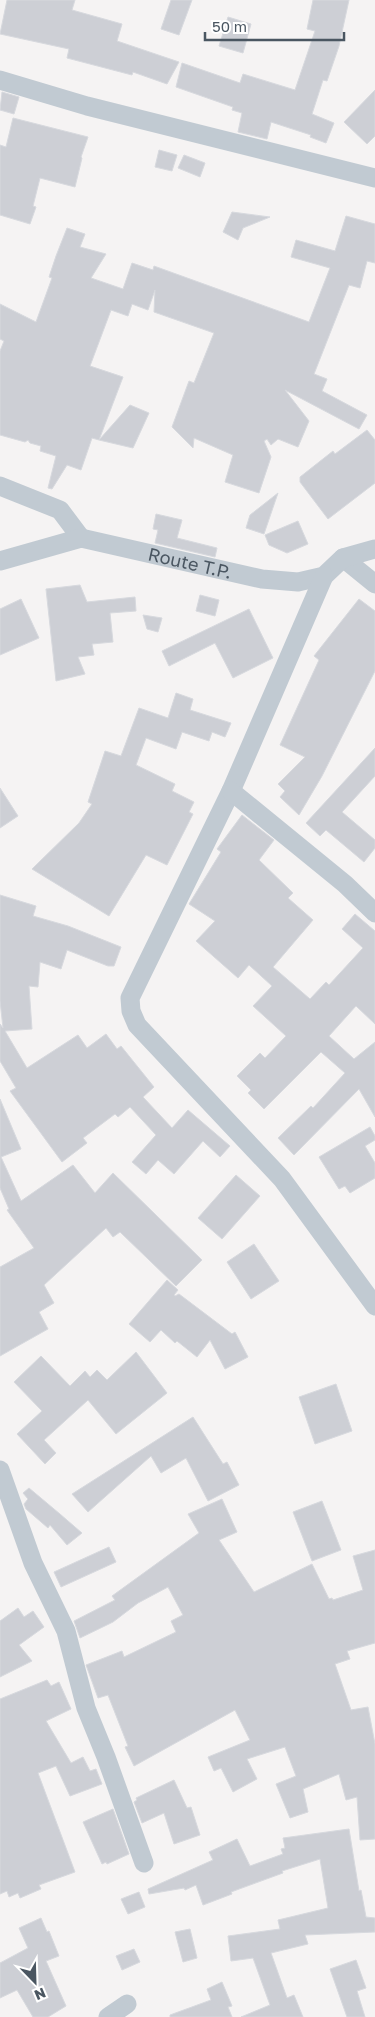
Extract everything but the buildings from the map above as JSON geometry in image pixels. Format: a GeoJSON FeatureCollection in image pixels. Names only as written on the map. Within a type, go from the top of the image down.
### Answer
{"type":"FeatureCollection","features":[{"type":"Feature","properties":{"kind":"street"},"geometry":{"type":"LineString","coordinates":[[0,80],[87,106],[375,178]]}},
{"type":"Feature","properties":{"kind":"street"},"geometry":{"type":"LineString","coordinates":[[0,486],[60,510],[81,538]]}},
{"type":"Feature","properties":{"kind":"street","name":"Route T.P."},"geometry":{"type":"LineString","coordinates":[[0,561],[81,538],[262,579],[298,582],[324,576]]}},
{"type":"Feature","properties":{"kind":"street"},"geometry":{"type":"LineString","coordinates":[[375,549],[343,558],[324,576],[231,791],[130,998],[131,1011],[138,1025],[282,1179],[375,1306]]}},
{"type":"Feature","properties":{"kind":"street"},"geometry":{"type":"LineString","coordinates":[[343,558],[375,584]]}},
{"type":"Feature","properties":{"kind":"street"},"geometry":{"type":"LineString","coordinates":[[231,791],[345,884],[375,913]]}},
{"type":"Feature","properties":{"kind":"street"},"geometry":{"type":"LineString","coordinates":[[0,1470],[33,1563],[66,1631],[86,1708],[106,1757],[144,1863]]}},
{"type":"Feature","properties":{"kind":"street"},"geometry":{"type":"LineString","coordinates":[[108,2017],[127,2004]]}}]}
